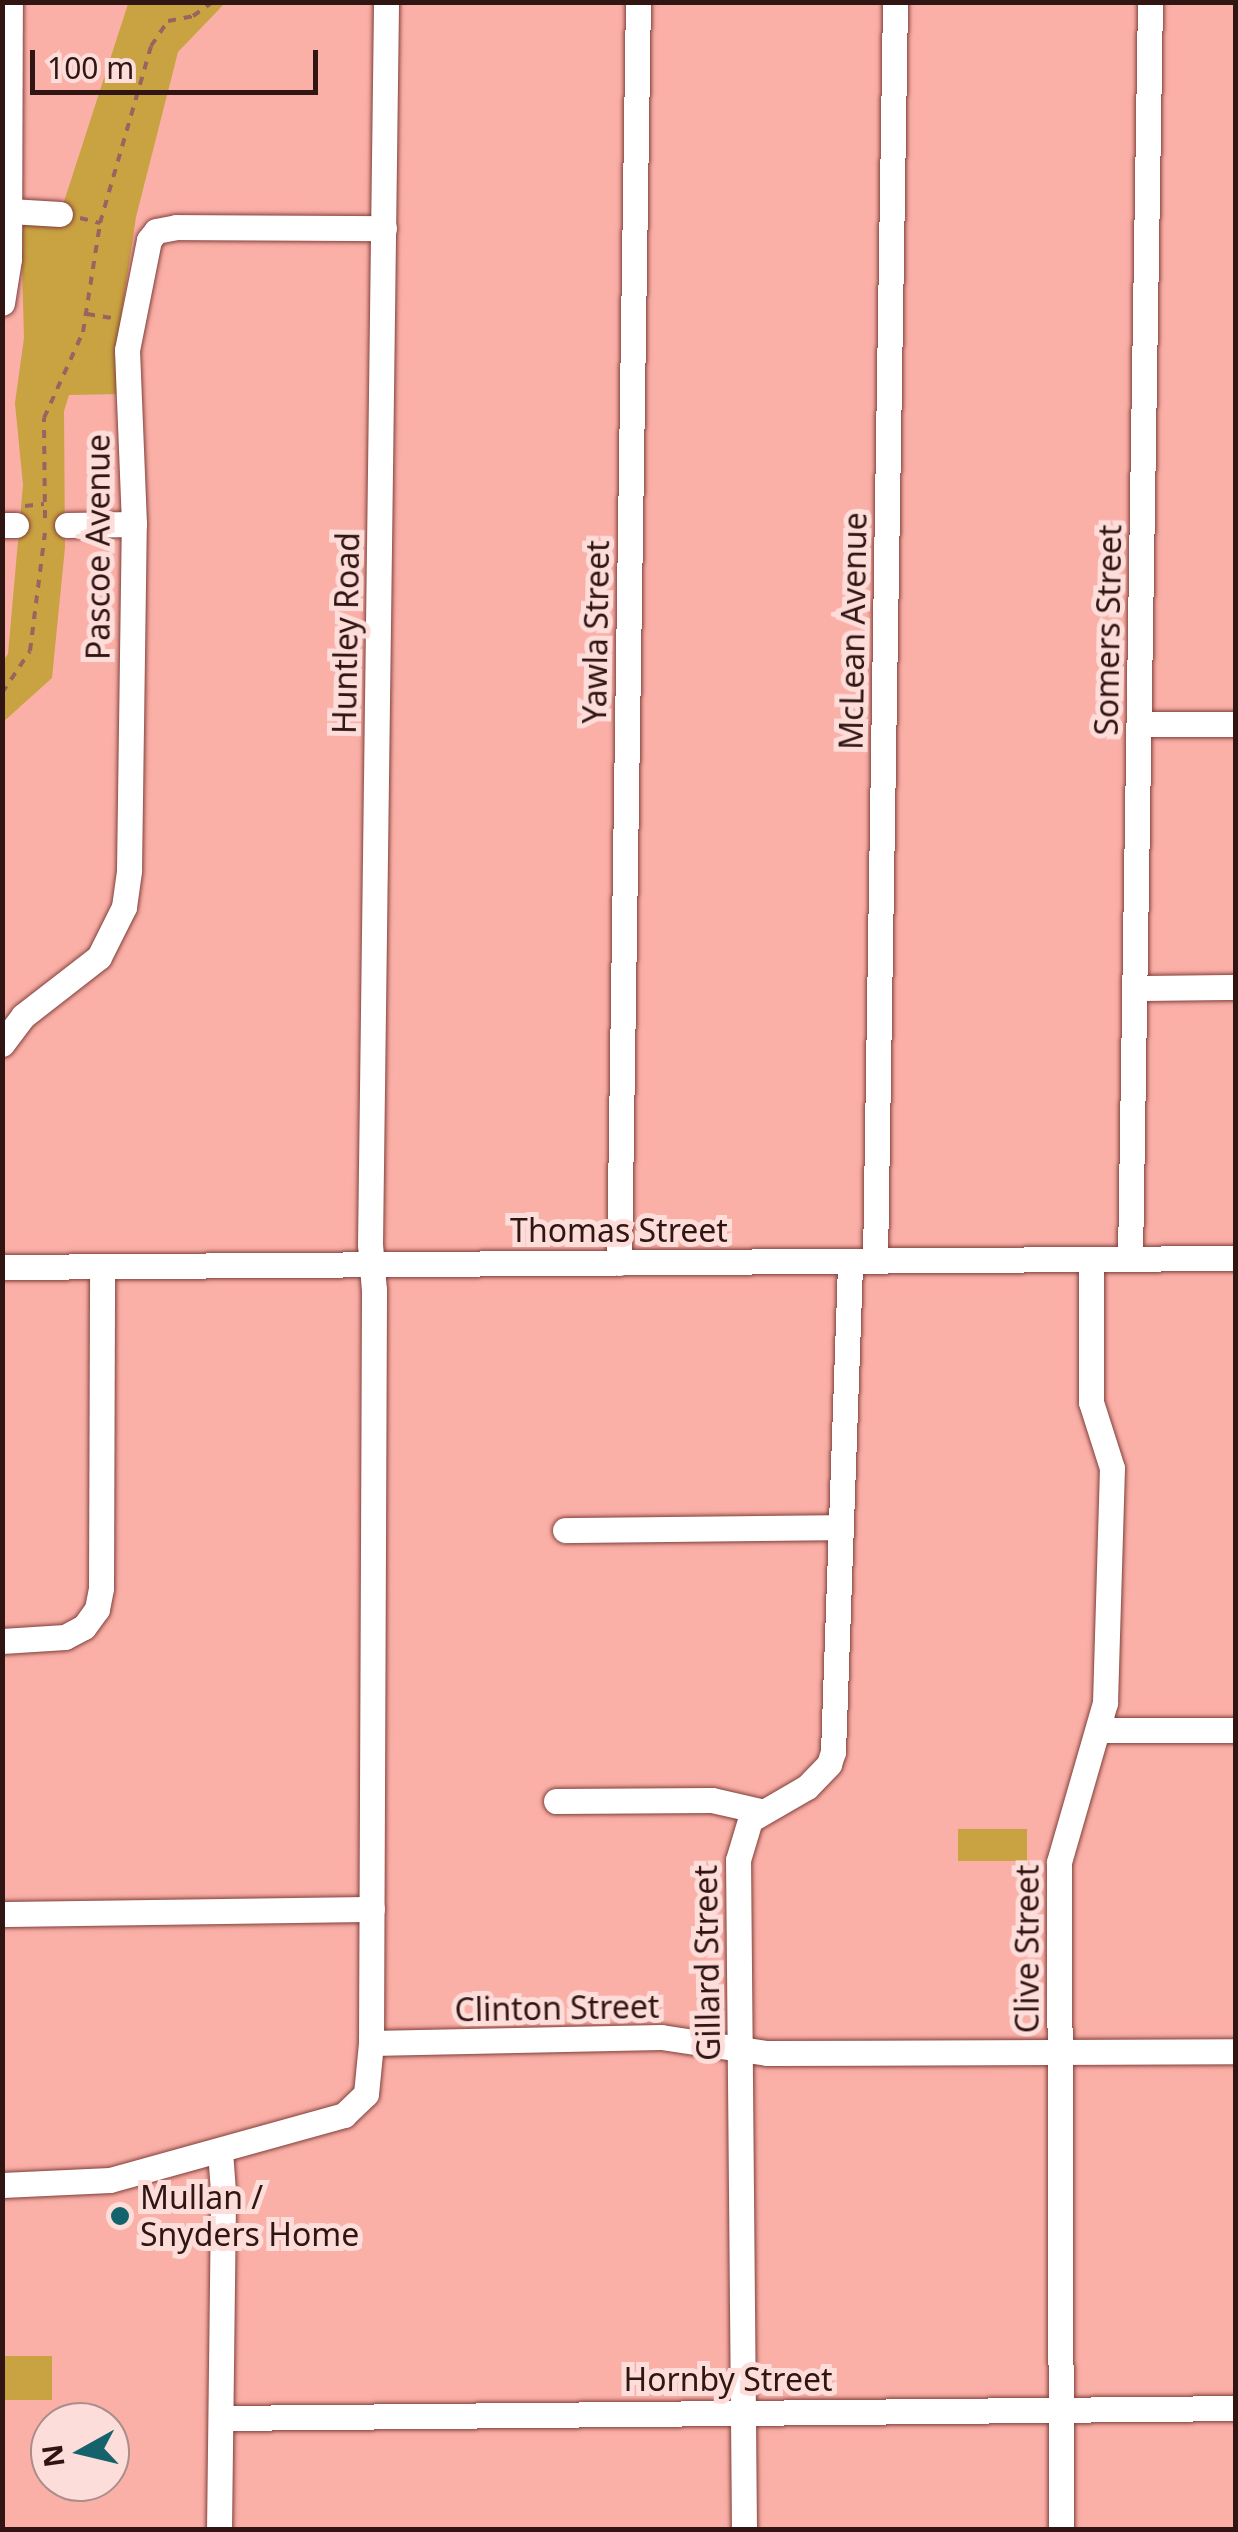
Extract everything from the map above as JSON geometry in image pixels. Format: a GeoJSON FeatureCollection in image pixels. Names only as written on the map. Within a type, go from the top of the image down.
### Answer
{"type":"FeatureCollection","features":[{"type":"Feature","properties":{"kind":"street"},"geometry":{"type":"LineString","coordinates":[[2,303],[10,211],[10,2]]}},
{"type":"Feature","properties":{"kind":"street","name":"Huntley Road"},"geometry":{"type":"LineString","coordinates":[[371,2043],[372,1264],[386,2]]}},
{"type":"Feature","properties":{"kind":"street","name":"Yawla Street"},"geometry":{"type":"LineString","coordinates":[[619,1262],[638,2]]}},
{"type":"Feature","properties":{"kind":"street","name":"McLean Avenue"},"geometry":{"type":"LineString","coordinates":[[863,1261],[896,2]]}},
{"type":"Feature","properties":{"kind":"street","name":"Somers Street"},"geometry":{"type":"LineString","coordinates":[[1130,1259],[1150,2]]}},
{"type":"Feature","properties":{"kind":"street"},"geometry":{"type":"LineString","coordinates":[[10,211],[60,214]]}},
{"type":"Feature","properties":{"kind":"street","name":"Pascoe Avenue"},"geometry":{"type":"LineString","coordinates":[[2,1044],[23,1016],[100,957],[124,907],[129,870],[134,524],[127,364],[130,320],[149,240],[163,228],[384,228]]}},
{"type":"Feature","properties":{"kind":"street"},"geometry":{"type":"LineString","coordinates":[[67,526],[134,524]]}},
{"type":"Feature","properties":{"kind":"street"},"geometry":{"type":"LineString","coordinates":[[1140,724],[1236,724]]}},
{"type":"Feature","properties":{"kind":"street"},"geometry":{"type":"LineString","coordinates":[[1135,988],[1236,988]]}},
{"type":"Feature","properties":{"kind":"street","name":"Thomas Street"},"geometry":{"type":"LineString","coordinates":[[2,1267],[1236,1258]]}},
{"type":"Feature","properties":{"kind":"street","name":"Clive Street"},"geometry":{"type":"LineString","coordinates":[[1061,2530],[1061,1847],[1105,1703],[1112,1468],[1091,1402],[1091,1260]]}},
{"type":"Feature","properties":{"kind":"street"},"geometry":{"type":"LineString","coordinates":[[556,1800],[712,1800],[760,1811],[806,1787],[828,1764],[833,1752],[840,1527],[863,1261]]}},
{"type":"Feature","properties":{"kind":"street"},"geometry":{"type":"LineString","coordinates":[[2,1640],[66,1638],[84,1627],[97,1609],[101,1588],[102,1266]]}},
{"type":"Feature","properties":{"kind":"street"},"geometry":{"type":"LineString","coordinates":[[566,1530],[840,1527]]}},
{"type":"Feature","properties":{"kind":"street"},"geometry":{"type":"LineString","coordinates":[[1098,1730],[1236,1730]]}},
{"type":"Feature","properties":{"kind":"street","name":"Gillard Street"},"geometry":{"type":"LineString","coordinates":[[744,2530],[738,1860],[743,1832],[760,1811]]}},
{"type":"Feature","properties":{"kind":"street"},"geometry":{"type":"LineString","coordinates":[[2,1914],[372,1909]]}},
{"type":"Feature","properties":{"kind":"street","name":"Clinton Street"},"geometry":{"type":"LineString","coordinates":[[371,2043],[661,2038],[767,2054],[1236,2051]]}},
{"type":"Feature","properties":{"kind":"street"},"geometry":{"type":"LineString","coordinates":[[2,2185],[110,2180],[331,2120],[354,2109],[369,2085],[371,2043]]}},
{"type":"Feature","properties":{"kind":"street"},"geometry":{"type":"LineString","coordinates":[[219,2530],[220,2151]]}},
{"type":"Feature","properties":{"kind":"street","name":"Hornby Street"},"geometry":{"type":"LineString","coordinates":[[221,2418],[1236,2408]]}},
{"type":"Feature","properties":{"kind":"path"},"geometry":{"type":"LineString","coordinates":[[2,693],[25,664],[34,636],[45,544],[44,418],[87,314],[100,223],[151,46],[168,21],[193,16],[213,2]]}},
{"type":"Feature","properties":{"kind":"path"},"geometry":{"type":"LineString","coordinates":[[87,314],[130,320]]}},
{"type":"Feature","properties":{"kind":"shaded area"},"geometry":{"type":"Polygon","coordinates":[[[225,3],[178,52],[136,217],[116,351],[119,394],[69,395],[64,411],[65,547],[52,678],[3,722],[3,661],[8,654],[23,485],[15,403],[24,338],[21,230],[26,222],[59,217],[128,4],[225,3]]]}},
{"type":"Feature","properties":{"kind":"shaded area"},"geometry":{"type":"Polygon","coordinates":[[[958,1829],[1027,1829],[1027,1861],[958,1861],[958,1829]]]}},
{"type":"Feature","properties":{"kind":"shaded area"},"geometry":{"type":"Polygon","coordinates":[[[3,2356],[52,2356],[52,2400],[3,2400],[3,2356]]]}},
{"type":"Feature","properties":{"kind":"place","name":"Mullan / Snyders Home"},"geometry":{"type":"Point","coordinates":[120,2216]}}]}
